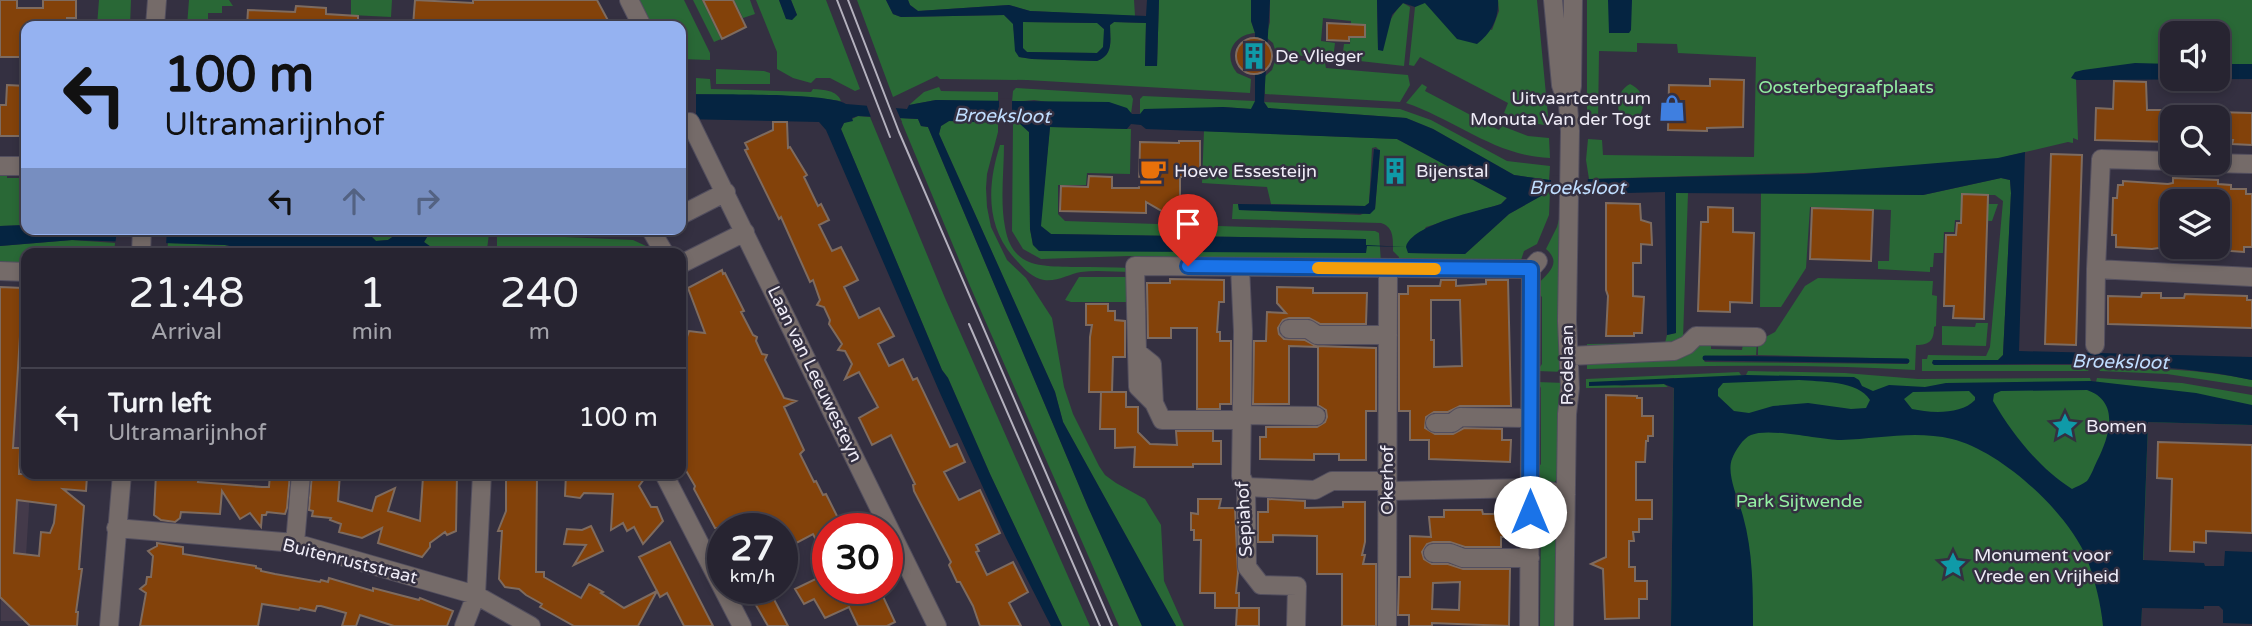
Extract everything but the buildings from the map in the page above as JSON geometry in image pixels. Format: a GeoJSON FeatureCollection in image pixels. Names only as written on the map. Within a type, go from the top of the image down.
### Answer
{"type":"FeatureCollection","features":[{"type":"Feature","properties":{"kind":"street"},"geometry":{"type":"LineString","coordinates":[[155,21],[157,0]]}},
{"type":"Feature","properties":{"kind":"street"},"geometry":{"type":"LineString","coordinates":[[629,0],[640,21]]}},
{"type":"Feature","properties":{"kind":"street","name":"Rodelaan"},"geometry":{"type":"LineString","coordinates":[[1553,0],[1561,85],[1568,105]]}},
{"type":"Feature","properties":{"kind":"street","name":"Rodelaan"},"geometry":{"type":"LineString","coordinates":[[1564,626],[1567,414],[1570,388],[1567,321],[1570,169],[1568,105],[1572,86],[1573,0]]}},
{"type":"Feature","properties":{"kind":"street","name":"Laan van Leeuwesteyn"},"geometry":{"type":"LineString","coordinates":[[690,122],[937,626]]}},
{"type":"Feature","properties":{"kind":"street"},"geometry":{"type":"LineString","coordinates":[[2095,345],[2101,159],[2160,161]]}},
{"type":"Feature","properties":{"kind":"street"},"geometry":{"type":"LineString","coordinates":[[2230,163],[2252,164]]}},
{"type":"Feature","properties":{"kind":"street"},"geometry":{"type":"LineString","coordinates":[[0,166],[21,166]]}},
{"type":"Feature","properties":{"kind":"street"},"geometry":{"type":"LineString","coordinates":[[686,212],[726,192]]}},
{"type":"Feature","properties":{"kind":"street"},"geometry":{"type":"LineString","coordinates":[[686,262],[745,232]]}},
{"type":"Feature","properties":{"kind":"street","name":"Rodelaan"},"geometry":{"type":"LineString","coordinates":[[1388,269],[1535,264],[1528,626]]}},
{"type":"Feature","properties":{"kind":"street"},"geometry":{"type":"LineString","coordinates":[[1316,416],[1162,420],[1154,403],[1152,364],[1137,352],[1135,266],[1388,269]]}},
{"type":"Feature","properties":{"kind":"street","name":"Sepiahof"},"geometry":{"type":"LineString","coordinates":[[1240,267],[1243,331],[1241,476],[1246,487],[1247,567],[1261,584],[1297,586],[1296,626]]}},
{"type":"Feature","properties":{"kind":"street","name":"Okerhof"},"geometry":{"type":"LineString","coordinates":[[1387,626],[1388,269]]}},
{"type":"Feature","properties":{"kind":"street"},"geometry":{"type":"LineString","coordinates":[[2096,269],[2252,277]]}},
{"type":"Feature","properties":{"kind":"street"},"geometry":{"type":"LineString","coordinates":[[0,271],[21,272]]}},
{"type":"Feature","properties":{"kind":"street"},"geometry":{"type":"LineString","coordinates":[[1289,329],[1308,329],[1317,334],[1388,335]]}},
{"type":"Feature","properties":{"kind":"street"},"geometry":{"type":"LineString","coordinates":[[1570,356],[1674,351],[1687,345],[1696,336],[1757,337]]}},
{"type":"Feature","properties":{"kind":"street"},"geometry":{"type":"LineString","coordinates":[[1435,423],[1452,423],[1460,417],[1530,418]]}},
{"type":"Feature","properties":{"kind":"street"},"geometry":{"type":"LineString","coordinates":[[108,626],[121,479]]}},
{"type":"Feature","properties":{"kind":"street"},"geometry":{"type":"LineString","coordinates":[[295,543],[301,479]]}},
{"type":"Feature","properties":{"kind":"street"},"geometry":{"type":"LineString","coordinates":[[464,626],[477,595],[482,479]]}},
{"type":"Feature","properties":{"kind":"street"},"geometry":{"type":"LineString","coordinates":[[667,479],[741,626]]}},
{"type":"Feature","properties":{"kind":"street"},"geometry":{"type":"LineString","coordinates":[[1246,487],[1315,490],[1332,481],[1387,486],[1531,488],[1566,494]]}},
{"type":"Feature","properties":{"kind":"street","name":"Buitenruststraat"},"geometry":{"type":"LineString","coordinates":[[116,528],[295,543],[477,595],[531,626]]}},
{"type":"Feature","properties":{"kind":"street"},"geometry":{"type":"LineString","coordinates":[[1433,553],[1450,553],[1463,558],[1530,558]]}},
{"type":"Feature","properties":{"kind":"shaded area"},"geometry":{"type":"Polygon","coordinates":[[[0,287],[21,288],[21,479],[31,479],[22,621],[1,621],[1,626],[0,287]]]}},
{"type":"Feature","properties":{"kind":"green space"},"geometry":{"type":"Polygon","coordinates":[[[99,0],[131,0],[130,21],[97,21],[99,0]]]}},
{"type":"Feature","properties":{"kind":"green space"},"geometry":{"type":"Polygon","coordinates":[[[189,0],[229,0],[233,6],[222,6],[222,13],[208,13],[208,21],[187,21],[189,0]]]}},
{"type":"Feature","properties":{"kind":"green space"},"geometry":{"type":"Polygon","coordinates":[[[351,0],[392,0],[391,17],[351,15],[351,0]]]}},
{"type":"Feature","properties":{"kind":"green space"},"geometry":{"type":"Polygon","coordinates":[[[634,0],[684,0],[710,53],[710,60],[686,59],[686,21],[644,21],[634,0]]]}},
{"type":"Feature","properties":{"kind":"green space"},"geometry":{"type":"Polygon","coordinates":[[[693,0],[702,0],[721,39],[714,42],[693,0]]]}},
{"type":"Feature","properties":{"kind":"green space"},"geometry":{"type":"Polygon","coordinates":[[[734,0],[750,0],[755,14],[743,18],[734,0]]]}},
{"type":"Feature","properties":{"kind":"green space"},"geometry":{"type":"Polygon","coordinates":[[[756,0],[779,0],[786,18],[797,15],[791,0],[826,0],[860,89],[855,91],[830,78],[816,78],[811,83],[793,78],[777,69],[777,52],[756,0]]]}},
{"type":"Feature","properties":{"kind":"green space"},"geometry":{"type":"Polygon","coordinates":[[[857,0],[886,0],[893,14],[901,17],[1004,15],[1013,23],[1019,57],[1032,59],[1097,61],[1109,51],[1110,25],[1114,22],[1146,23],[1145,65],[1157,66],[1159,0],[1251,0],[1251,21],[1255,33],[1236,42],[1230,53],[1237,73],[1251,79],[1250,93],[1027,80],[940,79],[937,76],[893,97],[857,0]]]}},
{"type":"Feature","properties":{"kind":"green space"},"geometry":{"type":"Polygon","coordinates":[[[908,0],[1134,0],[1135,16],[1030,11],[1009,5],[918,11],[908,0]]]}},
{"type":"Feature","properties":{"kind":"green space"},"geometry":{"type":"Polygon","coordinates":[[[1270,0],[1377,0],[1378,49],[1391,19],[1403,3],[1410,7],[1404,66],[1342,59],[1344,44],[1350,44],[1351,21],[1323,18],[1321,41],[1335,43],[1333,59],[1276,53],[1273,43],[1266,37],[1270,22],[1270,0]]]}},
{"type":"Feature","properties":{"kind":"green space"},"geometry":{"type":"Polygon","coordinates":[[[1498,0],[1537,0],[1549,126],[1517,120],[1504,113],[1508,103],[1420,57],[1414,66],[1409,65],[1415,7],[1424,2],[1433,10],[1492,30],[1499,11],[1498,0]]]}},
{"type":"Feature","properties":{"kind":"green space","name":"Oosterbegraafplaats"},"geometry":{"type":"Polygon","coordinates":[[[1587,0],[2252,0],[2252,78],[2230,78],[2230,21],[2160,21],[2160,78],[2076,79],[2078,140],[2073,138],[2073,143],[2008,156],[1978,168],[1589,179],[1586,160],[1588,139],[1602,140],[1603,155],[1754,157],[1756,57],[1678,53],[1677,44],[1637,43],[1637,52],[1599,51],[1598,124],[1592,122],[1587,114],[1587,0]]]}},
{"type":"Feature","properties":{"kind":"green space"},"geometry":{"type":"Polygon","coordinates":[[[1023,22],[1098,23],[1104,29],[1104,47],[1097,53],[1027,52],[1023,49],[1023,22]]]}},
{"type":"Feature","properties":{"kind":"green space"},"geometry":{"type":"Polygon","coordinates":[[[1276,58],[1325,63],[1326,68],[1408,75],[1410,85],[1400,102],[1265,94],[1264,77],[1272,70],[1276,58]]]}},
{"type":"Feature","properties":{"kind":"green space"},"geometry":{"type":"Polygon","coordinates":[[[716,69],[764,71],[770,73],[770,84],[716,84],[716,69]]]}},
{"type":"Feature","properties":{"kind":"green space"},"geometry":{"type":"Polygon","coordinates":[[[696,78],[710,79],[711,89],[811,92],[813,89],[826,90],[841,101],[696,94],[696,78]]]}},
{"type":"Feature","properties":{"kind":"green space"},"geometry":{"type":"Polygon","coordinates":[[[1422,84],[1427,87],[1425,91],[1499,130],[1502,126],[1528,136],[1549,138],[1550,158],[1511,151],[1406,103],[1422,84]]]}},
{"type":"Feature","properties":{"kind":"green space"},"geometry":{"type":"Polygon","coordinates":[[[1630,84],[1641,93],[1643,105],[1639,117],[1629,127],[1623,124],[1618,102],[1625,87],[1630,84]]]}},
{"type":"Feature","properties":{"kind":"green space"},"geometry":{"type":"Polygon","coordinates":[[[939,87],[941,91],[998,92],[998,102],[936,100],[909,105],[924,92],[939,87]]]}},
{"type":"Feature","properties":{"kind":"green space"},"geometry":{"type":"Polygon","coordinates":[[[1016,88],[1131,95],[1131,114],[1034,100],[1012,102],[1016,88]]]}},
{"type":"Feature","properties":{"kind":"green space"},"geometry":{"type":"Polygon","coordinates":[[[1143,96],[1255,101],[1255,104],[1251,109],[1223,107],[1140,114],[1140,99],[1143,96]]]}},
{"type":"Feature","properties":{"kind":"green space"},"geometry":{"type":"Polygon","coordinates":[[[1264,102],[1400,109],[1431,120],[1507,161],[1550,166],[1549,180],[1514,175],[1433,129],[1406,118],[1268,108],[1264,102]]]}},
{"type":"Feature","properties":{"kind":"green space"},"geometry":{"type":"Polygon","coordinates":[[[858,116],[870,117],[945,298],[1090,626],[1062,626],[942,370],[841,129],[844,123],[858,116]]]}},
{"type":"Feature","properties":{"kind":"green space"},"geometry":{"type":"Polygon","coordinates":[[[900,118],[918,119],[921,126],[928,127],[1088,507],[1142,626],[1119,626],[970,286],[900,118]]]}},
{"type":"Feature","properties":{"kind":"green space"},"geometry":{"type":"Polygon","coordinates":[[[949,121],[998,123],[986,188],[991,227],[1007,260],[1026,278],[1052,318],[1064,387],[1073,414],[1099,466],[1105,475],[1116,483],[1145,499],[1161,525],[1164,581],[1184,626],[1176,626],[1063,422],[1055,392],[939,134],[941,126],[949,121]]]}},
{"type":"Feature","properties":{"kind":"green space"},"geometry":{"type":"Polygon","coordinates":[[[1013,123],[1019,123],[1029,132],[1030,229],[1033,245],[1366,253],[1366,239],[1051,234],[1040,226],[1050,127],[1131,129],[1130,174],[1087,173],[1086,185],[1058,185],[1058,214],[1065,221],[1375,231],[1379,233],[1381,263],[1128,256],[1041,259],[1023,249],[1012,231],[1013,123]]]}},
{"type":"Feature","properties":{"kind":"green space"},"geometry":{"type":"Polygon","coordinates":[[[1204,131],[1397,139],[1507,198],[1501,204],[1426,227],[1408,253],[1465,254],[1509,214],[1550,191],[1549,215],[1537,244],[1524,251],[1520,263],[1398,263],[1399,257],[1393,251],[1391,230],[1381,223],[1232,219],[1233,204],[1238,204],[1239,210],[1360,215],[1375,209],[1380,151],[1376,147],[1372,148],[1369,203],[1365,206],[1271,204],[1267,187],[1202,183],[1204,131]]]}},
{"type":"Feature","properties":{"kind":"green space"},"geometry":{"type":"Polygon","coordinates":[[[1000,145],[1004,145],[1002,196],[1005,227],[1014,251],[1022,258],[1040,265],[1131,268],[1131,272],[1081,272],[1044,280],[1023,268],[1007,249],[994,221],[991,191],[1000,145]]]}},
{"type":"Feature","properties":{"kind":"green space"},"geometry":{"type":"Polygon","coordinates":[[[0,173],[7,173],[7,178],[21,178],[21,225],[0,226],[0,173]]]}},
{"type":"Feature","properties":{"kind":"green space"},"geometry":{"type":"Polygon","coordinates":[[[2001,178],[2010,180],[2003,355],[1998,360],[1934,360],[1932,363],[2091,365],[2088,371],[1922,371],[1922,359],[1927,359],[1928,355],[1986,356],[1990,347],[2003,201],[1995,195],[1989,195],[1989,204],[1998,204],[1992,221],[1955,220],[1954,232],[1944,232],[1943,253],[1934,253],[1930,272],[1878,269],[1878,261],[1889,261],[1891,210],[1810,207],[1806,268],[1781,307],[1760,307],[1761,193],[1923,195],[2001,178]],[[1962,194],[1962,206],[1978,206],[1978,194],[1962,194]]]}},
{"type":"Feature","properties":{"kind":"green space"},"geometry":{"type":"Polygon","coordinates":[[[1676,193],[1688,193],[1683,339],[1677,343],[1587,349],[1587,344],[1665,343],[1667,335],[1676,333],[1676,193]]]}},
{"type":"Feature","properties":{"kind":"green space"},"geometry":{"type":"Polygon","coordinates":[[[1561,211],[1565,372],[1537,371],[1542,364],[1542,297],[1538,293],[1538,284],[1552,267],[1553,259],[1546,249],[1557,227],[1561,211]]]}},
{"type":"Feature","properties":{"kind":"green space"},"geometry":{"type":"Polygon","coordinates":[[[370,235],[395,235],[388,240],[376,241],[370,235]]]}},
{"type":"Feature","properties":{"kind":"green space"},"geometry":{"type":"Polygon","coordinates":[[[428,235],[489,235],[487,248],[431,247],[424,242],[428,235]]]}},
{"type":"Feature","properties":{"kind":"green space"},"geometry":{"type":"Polygon","coordinates":[[[497,235],[520,235],[633,240],[648,248],[497,248],[497,235]]]}},
{"type":"Feature","properties":{"kind":"green space"},"geometry":{"type":"Polygon","coordinates":[[[72,240],[115,243],[115,248],[21,248],[21,263],[0,262],[0,246],[72,240]]]}},
{"type":"Feature","properties":{"kind":"green space"},"geometry":{"type":"Polygon","coordinates":[[[168,243],[240,248],[168,248],[168,243]]]}},
{"type":"Feature","properties":{"kind":"green space"},"geometry":{"type":"Polygon","coordinates":[[[1079,277],[1131,277],[1131,302],[1065,300],[1079,277]]]}},
{"type":"Feature","properties":{"kind":"green space"},"geometry":{"type":"Polygon","coordinates":[[[1818,278],[1933,281],[1932,295],[1937,296],[1936,326],[1930,341],[1916,345],[1915,370],[1751,366],[1587,369],[1587,362],[1679,356],[1700,345],[1711,343],[1711,349],[1742,350],[1743,344],[1757,341],[1756,355],[1706,356],[1703,359],[1705,362],[1908,364],[1907,359],[1758,355],[1758,341],[1775,332],[1805,286],[1818,278]]]}},
{"type":"Feature","properties":{"kind":"green space"},"geometry":{"type":"Polygon","coordinates":[[[1976,323],[1988,323],[1986,346],[1942,345],[1942,326],[1975,327],[1976,323]]]}},
{"type":"Feature","properties":{"kind":"green space"},"geometry":{"type":"Polygon","coordinates":[[[2097,366],[2214,373],[2252,380],[2252,387],[2167,374],[2100,371],[2097,366]]]}},
{"type":"Feature","properties":{"kind":"green space","name":"Park Sijtwende"},"geometry":{"type":"Polygon","coordinates":[[[1748,371],[1845,373],[1918,379],[2090,378],[2096,382],[2097,378],[2182,383],[2252,395],[2252,425],[2148,422],[2141,626],[1671,626],[1674,378],[1615,386],[1664,384],[1668,387],[1586,388],[1586,379],[1739,372],[1746,375],[1748,371]]]}},
{"type":"Feature","properties":{"kind":"green space"},"geometry":{"type":"Polygon","coordinates":[[[1537,382],[1565,383],[1560,478],[1553,483],[1542,481],[1537,469],[1541,464],[1541,388],[1537,382]]]}},
{"type":"Feature","properties":{"kind":"green space"},"geometry":{"type":"Polygon","coordinates":[[[1536,510],[1560,510],[1557,626],[1540,626],[1541,520],[1536,510]]]}},
{"type":"Feature","properties":{"kind":"water"},"geometry":{"type":"Polygon","coordinates":[[[779,0],[791,0],[797,15],[792,20],[786,19],[779,0]]]}},
{"type":"Feature","properties":{"kind":"water"},"geometry":{"type":"Polygon","coordinates":[[[886,0],[908,0],[918,11],[1009,5],[1030,11],[1146,16],[1147,0],[1159,0],[1157,66],[1145,66],[1146,23],[1114,22],[1110,25],[1109,51],[1097,61],[1032,59],[1019,57],[1015,51],[1013,24],[1004,15],[901,17],[893,14],[886,0]],[[1023,22],[1023,48],[1027,52],[1097,53],[1103,47],[1104,29],[1097,23],[1023,22]]]}},
{"type":"Feature","properties":{"kind":"water","name":"Broeksloot"},"geometry":{"type":"Polygon","coordinates":[[[1251,0],[1270,0],[1264,102],[1268,108],[1406,118],[1433,129],[1514,175],[1550,180],[1804,174],[1998,158],[2025,152],[2019,351],[2252,357],[2252,380],[2175,368],[2135,366],[1934,365],[1933,360],[1998,360],[2003,355],[2011,193],[2010,180],[2001,178],[1923,195],[1676,193],[1676,333],[1667,335],[1665,192],[1589,194],[1550,191],[1509,214],[1465,254],[1408,253],[1406,247],[1367,246],[1366,253],[1039,251],[1033,245],[1030,229],[1029,132],[1019,123],[949,121],[941,126],[939,134],[1055,392],[1063,422],[1176,626],[1142,626],[1088,507],[928,127],[921,126],[918,119],[852,118],[853,121],[844,123],[841,129],[942,370],[1062,626],[1051,626],[1006,538],[940,393],[826,130],[819,122],[686,119],[686,94],[793,96],[907,109],[909,105],[936,100],[1109,102],[1127,108],[1132,114],[1140,114],[1144,109],[1251,109],[1255,101],[1255,33],[1251,21],[1251,0]],[[1131,124],[1127,129],[1050,127],[1041,226],[1051,234],[1366,239],[1366,245],[1406,247],[1411,239],[1433,225],[1501,204],[1507,198],[1397,139],[1146,129],[1141,125],[1131,124]]]}},
{"type":"Feature","properties":{"kind":"water"},"geometry":{"type":"Polygon","coordinates":[[[1377,0],[1498,0],[1498,7],[1493,25],[1477,44],[1457,39],[1425,3],[1415,7],[1403,3],[1392,15],[1383,51],[1378,50],[1377,0]]]}},
{"type":"Feature","properties":{"kind":"water"},"geometry":{"type":"Polygon","coordinates":[[[1608,0],[1632,0],[1629,33],[1609,33],[1608,0]]]}},
{"type":"Feature","properties":{"kind":"water"},"geometry":{"type":"Polygon","coordinates":[[[2135,63],[2160,64],[2160,80],[2071,78],[2075,72],[2135,63]]]}},
{"type":"Feature","properties":{"kind":"water"},"geometry":{"type":"Polygon","coordinates":[[[2230,64],[2252,64],[2252,79],[2230,79],[2230,64]]]}},
{"type":"Feature","properties":{"kind":"water"},"geometry":{"type":"Polygon","coordinates":[[[1374,149],[1380,150],[1375,209],[1370,214],[1239,210],[1238,204],[1365,206],[1369,203],[1374,149]]]}},
{"type":"Feature","properties":{"kind":"water"},"geometry":{"type":"Polygon","coordinates":[[[21,225],[21,235],[370,235],[376,241],[388,240],[395,235],[428,235],[424,242],[431,247],[455,248],[240,248],[225,245],[72,240],[0,246],[0,226],[21,225]]]}},
{"type":"Feature","properties":{"kind":"water"},"geometry":{"type":"Polygon","coordinates":[[[1746,375],[1854,377],[1862,386],[1873,391],[1889,385],[1925,387],[1946,383],[2091,381],[2196,393],[2252,405],[2252,425],[2148,422],[2143,560],[2224,566],[2225,551],[2252,552],[2252,624],[2223,623],[2223,610],[2219,606],[2204,606],[2204,609],[2142,608],[2141,626],[2103,626],[2093,575],[2078,541],[2065,522],[2031,486],[1991,456],[1971,446],[1952,439],[1924,435],[1841,440],[1770,432],[1751,435],[1745,439],[1735,452],[1731,465],[1732,480],[1751,557],[1753,626],[1671,626],[1674,388],[1664,384],[1589,386],[1589,382],[1746,375]],[[1799,380],[1723,383],[1718,389],[1718,396],[1734,411],[1749,413],[1773,406],[1808,403],[1851,409],[1866,408],[1870,400],[1864,393],[1848,385],[1799,380]],[[2087,390],[2001,391],[1994,394],[1993,401],[2018,438],[2038,461],[2072,489],[2087,481],[2108,431],[2108,411],[2105,403],[2087,390]],[[1969,391],[1913,392],[1904,399],[1912,409],[1919,410],[1954,410],[1975,400],[1969,391]]]}},
{"type":"Feature","properties":{"kind":"pier"},"geometry":{"type":"Polygon","coordinates":[[[686,90],[696,91],[696,122],[686,122],[686,90]]]}},
{"type":"Feature","properties":{"kind":"pier"},"geometry":{"type":"Polygon","coordinates":[[[999,98],[1012,99],[1012,127],[999,127],[999,98]]]}},
{"type":"Feature","properties":{"kind":"pier"},"geometry":{"type":"Polygon","coordinates":[[[865,101],[894,104],[902,122],[872,120],[865,101]]]}},
{"type":"Feature","properties":{"kind":"pier"},"geometry":{"type":"Polygon","coordinates":[[[1588,175],[1587,197],[1551,195],[1551,176],[1588,175]]]}},
{"type":"Feature","properties":{"kind":"pier"},"geometry":{"type":"Polygon","coordinates":[[[116,235],[167,235],[166,246],[115,246],[116,235]]]}},
{"type":"Feature","properties":{"kind":"waterway"},"geometry":{"type":"LineString","coordinates":[[1705,358],[1907,361]]}},
{"type":"Feature","properties":{"kind":"tram line"},"geometry":{"type":"LineString","coordinates":[[837,0],[890,137]]}},
{"type":"Feature","properties":{"kind":"tram line"},"geometry":{"type":"LineString","coordinates":[[848,0],[899,132],[1112,626]]}},
{"type":"Feature","properties":{"kind":"tram line"},"geometry":{"type":"LineString","coordinates":[[969,324],[1100,626]]}},
{"type":"Feature","properties":{"kind":"slow traffic"},"geometry":{"type":"LineString","coordinates":[[1318,268],[1435,269]]}},
{"type":"Feature","properties":{"kind":"place","name":"De Vlieger"},"geometry":{"type":"Point","coordinates":[1254,56]}},
{"type":"Feature","properties":{"kind":"place","name":"Uitvaartcentrum Monuta Van der Togt"},"geometry":{"type":"Point","coordinates":[1672,108]}},
{"type":"Feature","properties":{"kind":"place","name":"Hoeve Essesteijn"},"geometry":{"type":"Point","coordinates":[1153,171]}},
{"type":"Feature","properties":{"kind":"place","name":"Bijenstal"},"geometry":{"type":"Point","coordinates":[1395,171]}},
{"type":"Feature","properties":{"kind":"place","name":"Bomen"},"geometry":{"type":"Point","coordinates":[2065,426]}},
{"type":"Feature","properties":{"kind":"place","name":"Monument voor Vrede en Vrijheid"},"geometry":{"type":"Point","coordinates":[1953,565]}},
{"type":"Feature","properties":{"kind":"route"},"geometry":{"type":"LineString","coordinates":[[1188,266],[1531,269],[1530,512]]}}]}
